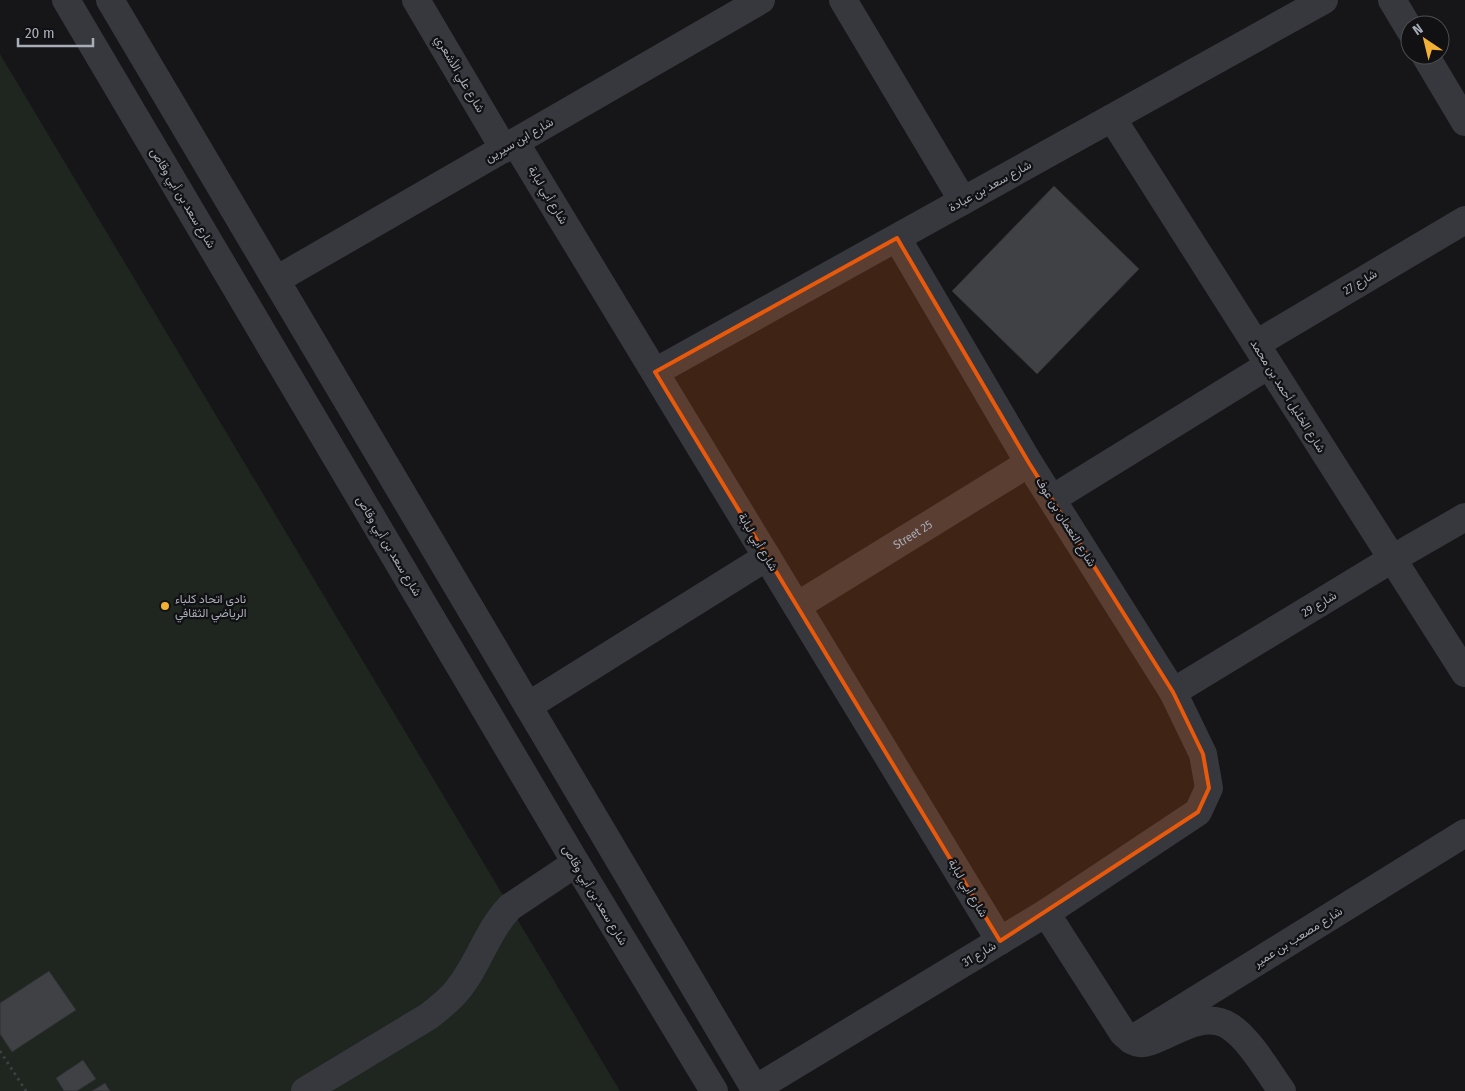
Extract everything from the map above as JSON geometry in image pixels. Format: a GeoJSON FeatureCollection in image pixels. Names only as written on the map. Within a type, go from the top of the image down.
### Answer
{"type":"FeatureCollection","features":[{"type":"Feature","properties":{"kind":"street","name":"شارع سعد بن أبي وقاص"},"geometry":{"type":"LineString","coordinates":[[66,0],[576,864],[714,1091]]}},
{"type":"Feature","properties":{"kind":"street"},"geometry":{"type":"LineString","coordinates":[[110,0],[756,1090]]}},
{"type":"Feature","properties":{"kind":"street","name":"شارع علي الأشعري"},"geometry":{"type":"LineString","coordinates":[[416,0],[510,145]]}},
{"type":"Feature","properties":{"kind":"street"},"geometry":{"type":"LineString","coordinates":[[843,0],[963,201]]}},
{"type":"Feature","properties":{"kind":"street","name":"شارع سعد بن عبادة"},"geometry":{"type":"LineString","coordinates":[[655,372],[1324,0]]}},
{"type":"Feature","properties":{"kind":"street"},"geometry":{"type":"LineString","coordinates":[[1392,0],[1401,15]]}},
{"type":"Feature","properties":{"kind":"street","name":"شارع ابن سيرين"},"geometry":{"type":"LineString","coordinates":[[276,280],[757,1]]}},
{"type":"Feature","properties":{"kind":"street"},"geometry":{"type":"LineString","coordinates":[[1431,65],[1465,122]]}},
{"type":"Feature","properties":{"kind":"street","name":"شارع الخليل أحمد بن محمد"},"geometry":{"type":"LineString","coordinates":[[1112,118],[1465,673]]}},
{"type":"Feature","properties":{"kind":"street","name":"شارع أبي لبابة"},"geometry":{"type":"LineString","coordinates":[[510,145],[655,372],[1000,942]]}},
{"type":"Feature","properties":{"kind":"street","name":"شارع 27"},"geometry":{"type":"LineString","coordinates":[[1052,500],[1262,354],[1465,220]]}},
{"type":"Feature","properties":{"kind":"street","name":"شارع النعمان بن عوف"},"geometry":{"type":"LineString","coordinates":[[897,238],[1029,463],[1173,692],[1203,754],[1209,788],[1198,812]]}},
{"type":"Feature","properties":{"kind":"street","name":"Street 25"},"geometry":{"type":"LineString","coordinates":[[797,606],[1029,463]]}},
{"type":"Feature","properties":{"kind":"street","name":"شارع 29"},"geometry":{"type":"LineString","coordinates":[[1173,692],[1392,559],[1465,517]]}},
{"type":"Feature","properties":{"kind":"street"},"geometry":{"type":"LineString","coordinates":[[528,706],[767,557]]}},
{"type":"Feature","properties":{"kind":"street","name":"شارع 31"},"geometry":{"type":"LineString","coordinates":[[756,1090],[1000,942],[1198,812]]}},
{"type":"Feature","properties":{"kind":"street","name":"شارع مصعب بن عمير"},"geometry":{"type":"LineString","coordinates":[[1131,1040],[1464,837]]}},
{"type":"Feature","properties":{"kind":"street"},"geometry":{"type":"LineString","coordinates":[[305,1091],[429,1016],[443,1005],[456,992],[466,977],[494,926],[504,913],[510,907],[576,864]]}},
{"type":"Feature","properties":{"kind":"street"},"geometry":{"type":"LineString","coordinates":[[1046,913],[1123,1033],[1131,1040],[1140,1043],[1149,1042],[1191,1023],[1210,1020],[1228,1024],[1241,1036],[1282,1091]]}},
{"type":"Feature","properties":{"kind":"path"},"geometry":{"type":"LineString","coordinates":[[0,1051],[26,1091]]}},
{"type":"Feature","properties":{"kind":"highlighted area"},"geometry":{"type":"Polygon","coordinates":[[[897,238],[1029,463],[1173,692],[1203,754],[1209,788],[1198,812],[1000,941],[655,372],[897,238]]]}},
{"type":"Feature","properties":{"kind":"shaded area","name":"نادي اتحاد كلباء الرياضي الثقافي"},"geometry":{"type":"Polygon","coordinates":[[[0,54],[620,1091],[0,1091],[0,54]]]}},
{"type":"Feature","properties":{"kind":"building"},"geometry":{"type":"Polygon","coordinates":[[[1054,186],[1139,269],[1037,374],[952,291],[1054,186]]]}},
{"type":"Feature","properties":{"kind":"building"},"geometry":{"type":"Polygon","coordinates":[[[49,971],[76,1010],[12,1052],[0,1034],[0,1003],[49,971]]]}},
{"type":"Feature","properties":{"kind":"building"},"geometry":{"type":"Polygon","coordinates":[[[83,1060],[96,1079],[77,1091],[64,1091],[56,1078],[83,1060]]]}},
{"type":"Feature","properties":{"kind":"building"},"geometry":{"type":"Polygon","coordinates":[[[105,1083],[110,1091],[92,1091],[105,1083]]]}},
{"type":"Feature","properties":{"kind":"place","name":"نادي اتحاد كلباء الرياضي الثقافي"},"geometry":{"type":"Point","coordinates":[165,606]}}]}
